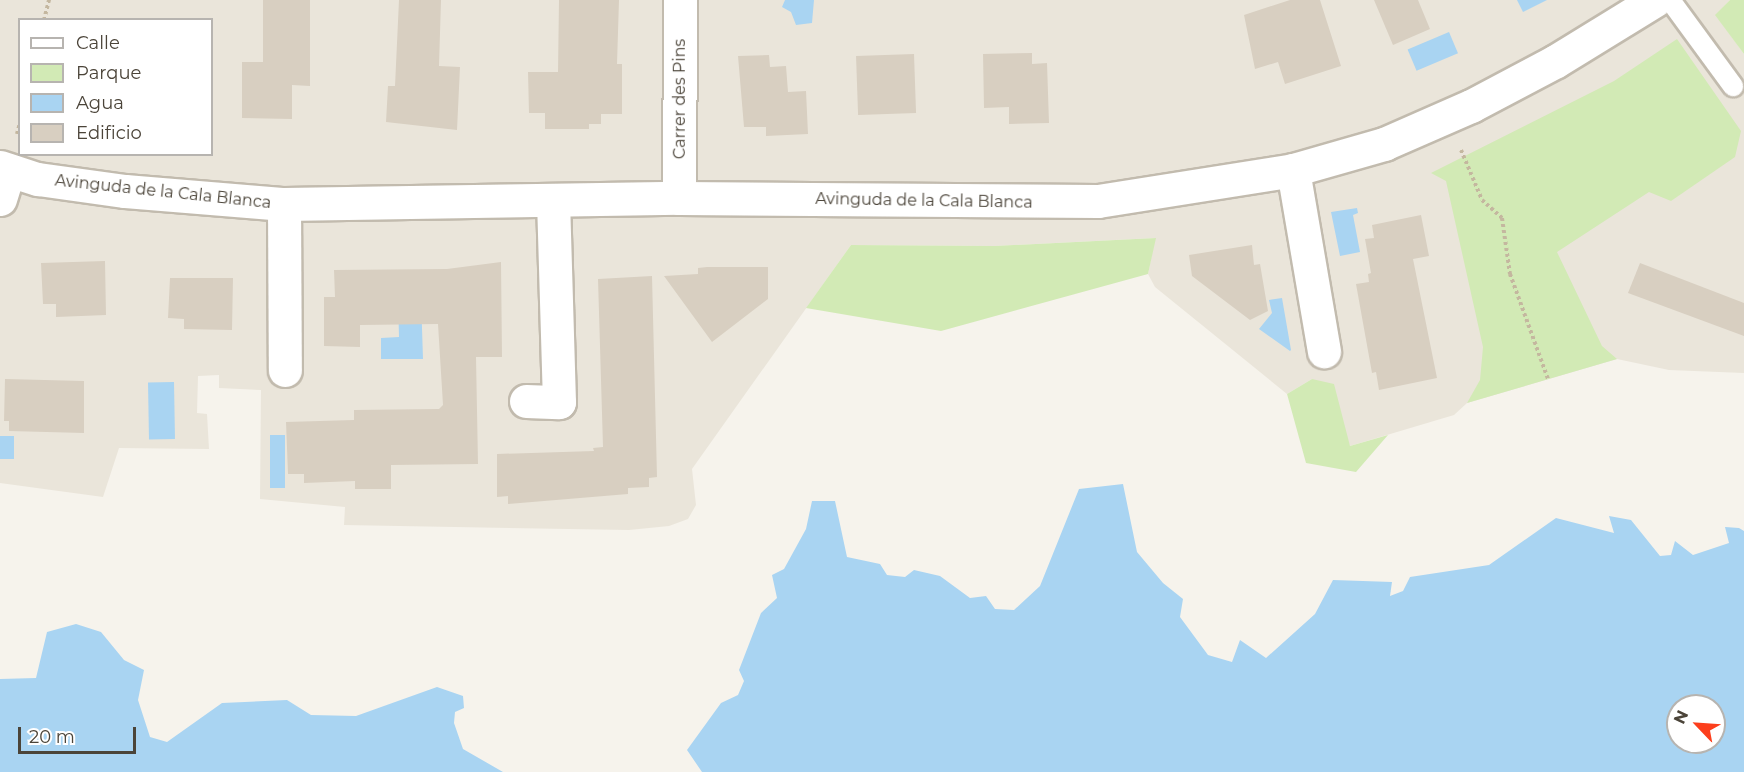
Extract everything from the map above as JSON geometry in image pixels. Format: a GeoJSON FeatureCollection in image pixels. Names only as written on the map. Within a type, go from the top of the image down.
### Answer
{"type":"FeatureCollection","features":[{"type":"Feature","properties":{"kind":"street","name":"Carrer des Pins"},"geometry":{"type":"LineString","coordinates":[[679,198],[680,0]]}},
{"type":"Feature","properties":{"kind":"street","name":"Avinguda de la Cala Blanca"},"geometry":{"type":"LineString","coordinates":[[3,179],[38,179],[125,191],[284,204],[679,198],[1098,201],[1293,170],[1384,144],[1471,106],[1655,0]]}},
{"type":"Feature","properties":{"kind":"street"},"geometry":{"type":"LineString","coordinates":[[1293,170],[1324,351]]}},
{"type":"Feature","properties":{"kind":"street"},"geometry":{"type":"LineString","coordinates":[[526,401],[559,402],[553,201]]}},
{"type":"Feature","properties":{"kind":"street","name":"Avinguda de la Cala Blanca"},"geometry":{"type":"LineString","coordinates":[[284,204],[285,370]]}},
{"type":"Feature","properties":{"kind":"lane"},"geometry":{"type":"LineString","coordinates":[[1670,0],[1732,86]]}},
{"type":"Feature","properties":{"kind":"path"},"geometry":{"type":"LineString","coordinates":[[44,18],[49,0]]}},
{"type":"Feature","properties":{"kind":"path"},"geometry":{"type":"LineString","coordinates":[[1461,149],[1482,200],[1502,218],[1510,274],[1548,379]]}},
{"type":"Feature","properties":{"kind":"shaded area"},"geometry":{"type":"Polygon","coordinates":[[[0,0],[1730,0],[1716,15],[1744,54],[1744,373],[1669,370],[1617,359],[1467,403],[1454,415],[1350,446],[1312,379],[1287,394],[1155,287],[1148,274],[1155,238],[995,246],[851,245],[692,469],[696,505],[688,519],[669,526],[629,530],[344,525],[345,507],[260,499],[261,390],[219,388],[219,375],[198,376],[197,413],[207,414],[209,449],[119,448],[103,497],[0,483],[0,0]]]}},
{"type":"Feature","properties":{"kind":"green space"},"geometry":{"type":"Polygon","coordinates":[[[1730,0],[1744,0],[1744,54],[1715,15],[1730,0]]]}},
{"type":"Feature","properties":{"kind":"green space"},"geometry":{"type":"Polygon","coordinates":[[[1677,39],[1741,131],[1735,157],[1671,201],[1649,192],[1557,252],[1602,346],[1617,359],[1467,403],[1480,380],[1483,347],[1446,181],[1431,173],[1614,81],[1677,39]]]}},
{"type":"Feature","properties":{"kind":"green space"},"geometry":{"type":"Polygon","coordinates":[[[1156,238],[1148,274],[941,331],[806,308],[851,245],[995,246],[1156,238]]]}},
{"type":"Feature","properties":{"kind":"green space"},"geometry":{"type":"Polygon","coordinates":[[[1312,379],[1334,384],[1350,446],[1388,435],[1356,472],[1306,463],[1287,394],[1312,379]]]}},
{"type":"Feature","properties":{"kind":"water"},"geometry":{"type":"Polygon","coordinates":[[[785,0],[814,0],[812,23],[796,25],[791,12],[782,7],[785,0]]]}},
{"type":"Feature","properties":{"kind":"water"},"geometry":{"type":"Polygon","coordinates":[[[1517,0],[1547,0],[1523,12],[1517,0]]]}},
{"type":"Feature","properties":{"kind":"water"},"geometry":{"type":"Polygon","coordinates":[[[1449,32],[1458,53],[1417,71],[1408,50],[1449,32]]]}},
{"type":"Feature","properties":{"kind":"water"},"geometry":{"type":"Polygon","coordinates":[[[1357,208],[1358,213],[1353,215],[1360,252],[1340,256],[1331,212],[1357,208]]]}},
{"type":"Feature","properties":{"kind":"water"},"geometry":{"type":"Polygon","coordinates":[[[421,297],[423,359],[381,359],[381,338],[399,337],[398,298],[421,297]]]}},
{"type":"Feature","properties":{"kind":"water"},"geometry":{"type":"Polygon","coordinates":[[[1282,298],[1290,351],[1259,329],[1272,313],[1269,300],[1282,298]]]}},
{"type":"Feature","properties":{"kind":"water"},"geometry":{"type":"Polygon","coordinates":[[[148,382],[174,382],[175,439],[149,439],[148,382]]]}},
{"type":"Feature","properties":{"kind":"water"},"geometry":{"type":"Polygon","coordinates":[[[270,435],[285,435],[285,488],[270,488],[270,435]]]}},
{"type":"Feature","properties":{"kind":"water"},"geometry":{"type":"Polygon","coordinates":[[[0,436],[14,436],[14,459],[0,459],[0,436]]]}},
{"type":"Feature","properties":{"kind":"water"},"geometry":{"type":"Polygon","coordinates":[[[1123,484],[1137,552],[1163,583],[1183,599],[1180,617],[1208,655],[1232,662],[1240,640],[1266,658],[1315,614],[1333,580],[1392,582],[1390,596],[1403,591],[1410,577],[1489,565],[1556,518],[1614,533],[1609,516],[1631,520],[1660,556],[1671,555],[1675,541],[1693,555],[1729,543],[1725,527],[1739,528],[1744,531],[1744,772],[702,772],[687,750],[721,703],[738,695],[744,681],[739,670],[761,613],[777,598],[772,575],[784,569],[806,529],[812,501],[835,501],[847,557],[880,564],[887,575],[905,577],[914,570],[940,576],[970,598],[986,596],[995,609],[1014,610],[1040,586],[1079,489],[1123,484]]]}},
{"type":"Feature","properties":{"kind":"water"},"geometry":{"type":"Polygon","coordinates":[[[76,624],[101,632],[124,660],[144,670],[138,700],[150,737],[167,742],[222,703],[287,700],[311,715],[356,716],[437,687],[463,696],[464,708],[455,712],[454,723],[463,749],[503,772],[0,772],[0,679],[36,678],[47,632],[76,624]]]}},
{"type":"Feature","properties":{"kind":"building"},"geometry":{"type":"Polygon","coordinates":[[[263,0],[310,0],[310,86],[292,85],[292,119],[242,118],[242,62],[263,62],[263,0]]]}},
{"type":"Feature","properties":{"kind":"building"},"geometry":{"type":"Polygon","coordinates":[[[399,0],[441,0],[439,66],[460,67],[457,130],[386,122],[388,86],[395,86],[399,0]]]}},
{"type":"Feature","properties":{"kind":"building"},"geometry":{"type":"Polygon","coordinates":[[[559,0],[619,0],[617,64],[622,64],[622,114],[601,114],[601,124],[589,124],[589,129],[545,129],[545,113],[529,113],[528,72],[558,72],[559,0]]]}},
{"type":"Feature","properties":{"kind":"building"},"geometry":{"type":"Polygon","coordinates":[[[1290,0],[1320,0],[1341,66],[1285,84],[1278,62],[1255,69],[1244,15],[1290,0]]]}},
{"type":"Feature","properties":{"kind":"building"},"geometry":{"type":"Polygon","coordinates":[[[1374,0],[1418,0],[1430,29],[1393,45],[1374,0]]]}},
{"type":"Feature","properties":{"kind":"building"},"geometry":{"type":"Polygon","coordinates":[[[1032,53],[1032,64],[1047,63],[1049,123],[1009,124],[1009,107],[984,108],[983,54],[1032,53]]]}},
{"type":"Feature","properties":{"kind":"building"},"geometry":{"type":"Polygon","coordinates":[[[914,54],[916,113],[858,115],[856,56],[914,54]]]}},
{"type":"Feature","properties":{"kind":"building"},"geometry":{"type":"Polygon","coordinates":[[[769,55],[770,67],[786,66],[788,92],[806,91],[808,134],[766,136],[766,127],[744,127],[738,56],[769,55]]]}},
{"type":"Feature","properties":{"kind":"building"},"geometry":{"type":"Polygon","coordinates":[[[1421,215],[1429,256],[1413,259],[1437,378],[1379,390],[1376,372],[1372,373],[1356,284],[1369,282],[1368,274],[1371,273],[1365,239],[1374,238],[1372,225],[1421,215]]]}},
{"type":"Feature","properties":{"kind":"building"},"geometry":{"type":"Polygon","coordinates":[[[1252,245],[1254,265],[1260,264],[1268,311],[1250,320],[1192,276],[1189,255],[1252,245]]]}},
{"type":"Feature","properties":{"kind":"building"},"geometry":{"type":"Polygon","coordinates":[[[105,261],[106,315],[56,317],[56,304],[43,304],[41,263],[105,261]]]}},
{"type":"Feature","properties":{"kind":"building"},"geometry":{"type":"Polygon","coordinates":[[[501,262],[502,357],[476,357],[478,464],[391,465],[391,489],[355,489],[355,481],[304,483],[304,474],[288,474],[286,422],[354,420],[354,410],[439,409],[443,405],[438,324],[360,325],[360,347],[324,346],[324,297],[335,297],[334,270],[447,269],[501,262]]]}},
{"type":"Feature","properties":{"kind":"building"},"geometry":{"type":"Polygon","coordinates":[[[1640,263],[1744,303],[1744,336],[1628,293],[1640,263]]]}},
{"type":"Feature","properties":{"kind":"building"},"geometry":{"type":"Polygon","coordinates":[[[707,267],[768,267],[768,299],[712,342],[664,276],[698,274],[698,268],[707,267]]]}},
{"type":"Feature","properties":{"kind":"building"},"geometry":{"type":"Polygon","coordinates":[[[652,276],[657,477],[649,478],[649,487],[628,488],[628,494],[508,504],[508,496],[497,497],[497,454],[594,451],[593,448],[603,447],[598,279],[652,276]]]}},
{"type":"Feature","properties":{"kind":"building"},"geometry":{"type":"Polygon","coordinates":[[[170,278],[233,278],[232,330],[184,329],[184,319],[168,318],[170,278]]]}},
{"type":"Feature","properties":{"kind":"building"},"geometry":{"type":"Polygon","coordinates":[[[5,379],[84,381],[84,433],[9,431],[9,421],[4,421],[5,379]]]}}]}
